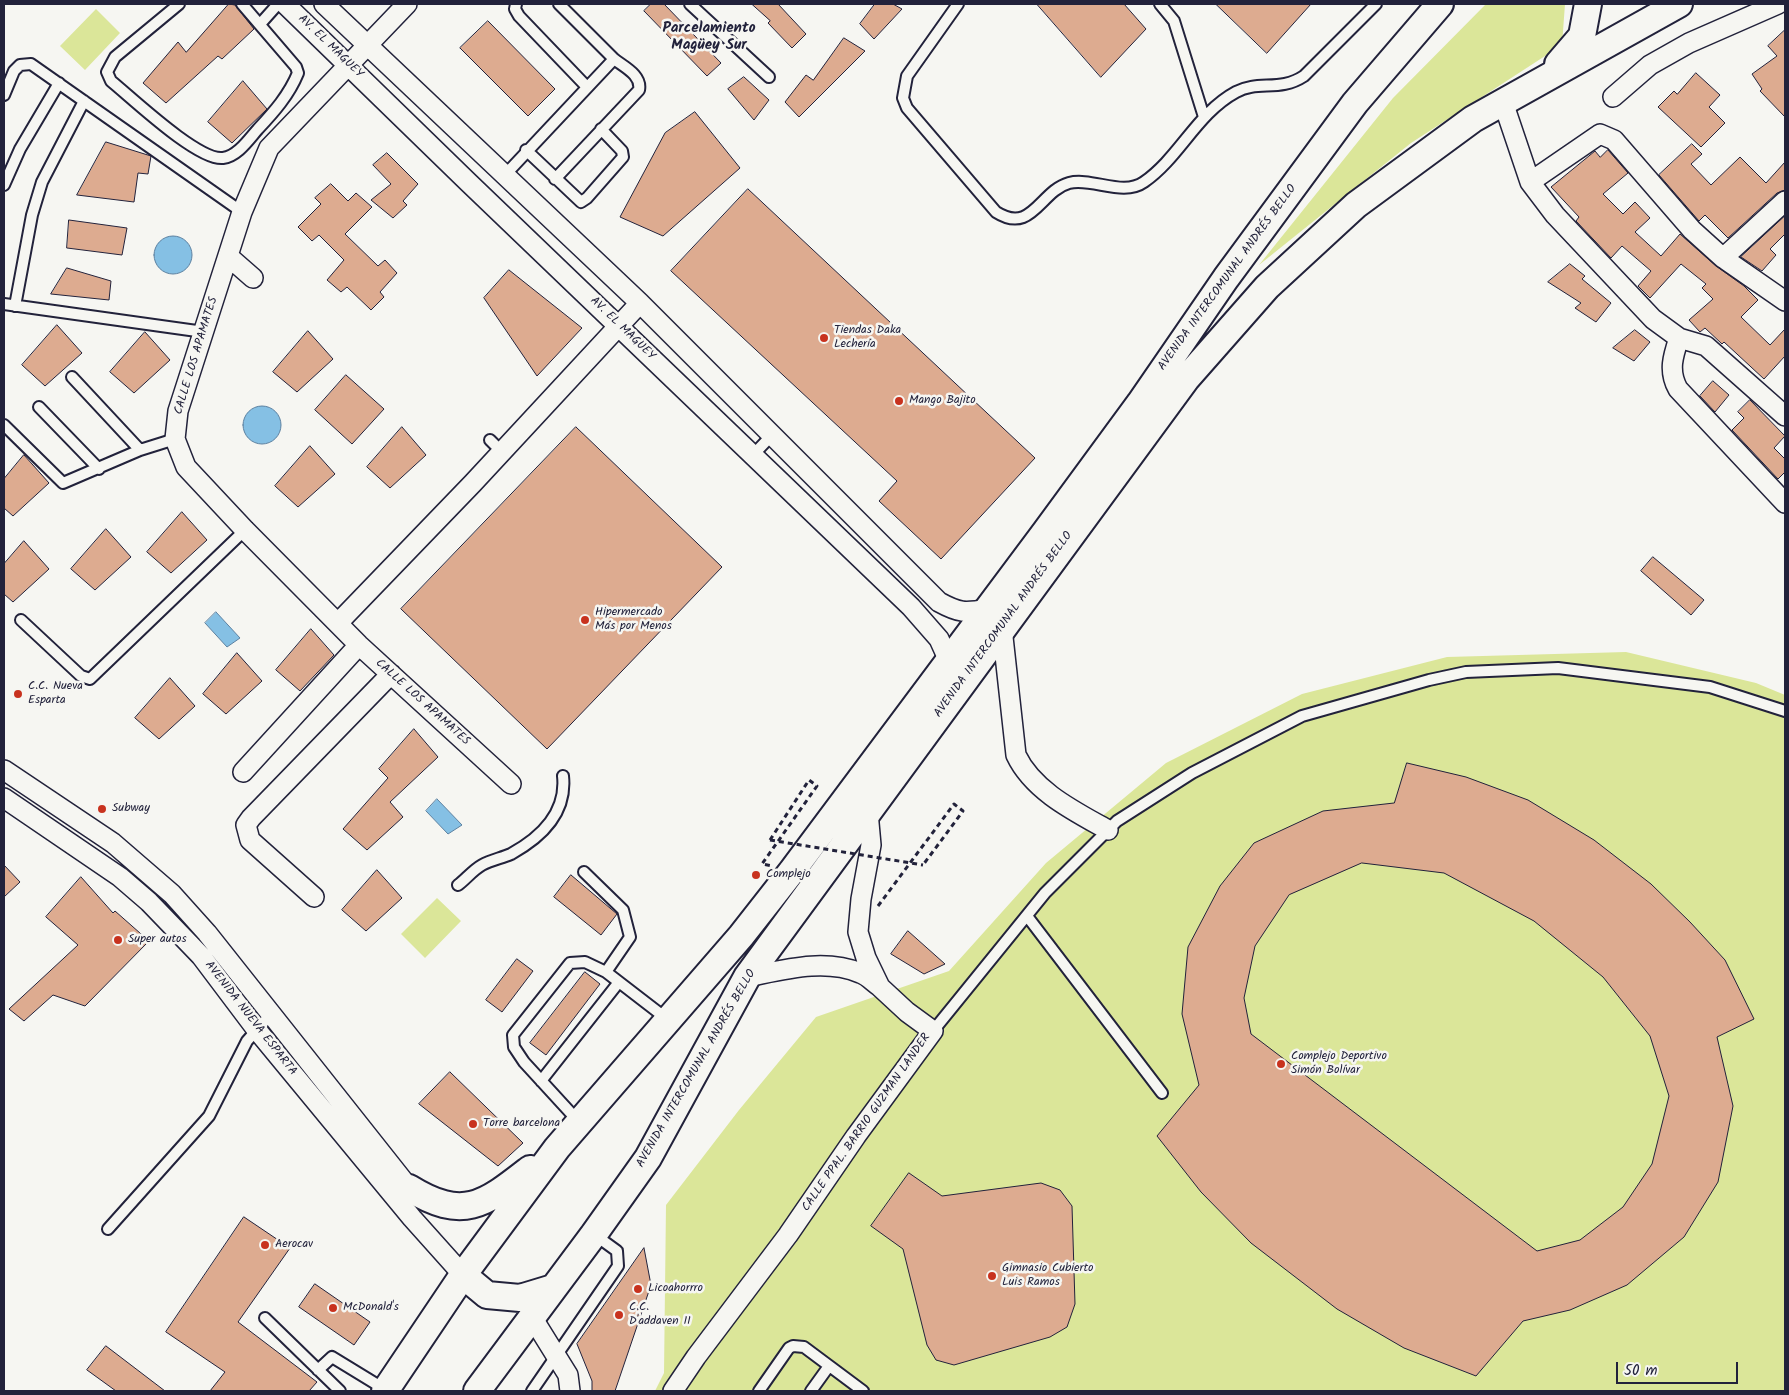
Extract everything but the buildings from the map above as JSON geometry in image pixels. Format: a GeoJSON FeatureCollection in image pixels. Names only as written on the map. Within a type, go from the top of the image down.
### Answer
{"type":"FeatureCollection","features":[{"type":"Feature","properties":{"kind":"main road","name":"AVENIDA INTERCOMUNAL ANDRÉS BELLO"},"geometry":{"type":"LineString","coordinates":[[476,1391],[594,1234],[648,1158],[747,977],[868,812],[994,619],[1226,278],[1354,103],[1440,4]]}},
{"type":"Feature","properties":{"kind":"main road"},"geometry":{"type":"LineString","coordinates":[[1539,82],[1564,58],[1582,36],[1588,4]]}},
{"type":"Feature","properties":{"kind":"main road","name":"AVENIDA INTERCOMUNAL ANDRÉS BELLO"},"geometry":{"type":"LineString","coordinates":[[386,1390],[463,1275],[557,1148],[741,936],[792,872],[949,661],[994,619],[1186,380],[1266,287],[1356,205],[1473,118],[1679,4]]}},
{"type":"Feature","properties":{"kind":"main road"},"geometry":{"type":"LineString","coordinates":[[402,1193],[466,1208],[492,1199],[557,1148]]}},
{"type":"Feature","properties":{"kind":"main road"},"geometry":{"type":"LineString","coordinates":[[463,1275],[487,1295],[520,1298],[553,1288]]}},
{"type":"Feature","properties":{"kind":"street","name":"AV. EL MAGUEY"},"geometry":{"type":"LineString","coordinates":[[285,4],[911,607],[939,639],[949,661]]}},
{"type":"Feature","properties":{"kind":"street"},"geometry":{"type":"LineString","coordinates":[[324,4],[640,303],[939,602],[952,610],[994,619],[1016,755],[1023,770],[1073,810],[1108,830]]}},
{"type":"Feature","properties":{"kind":"street","name":"CALLE LOS APAMATES"},"geometry":{"type":"LineString","coordinates":[[407,4],[366,44],[269,148],[242,212],[178,411],[175,438],[186,467],[245,530],[359,646],[511,784]]}},
{"type":"Feature","properties":{"kind":"street"},"geometry":{"type":"LineString","coordinates":[[1613,97],[1650,65],[1689,43],[1778,4]]}},
{"type":"Feature","properties":{"kind":"street"},"geometry":{"type":"LineString","coordinates":[[1503,102],[1530,182],[1555,215],[1653,319],[1679,338],[1706,346],[1785,416]]}},
{"type":"Feature","properties":{"kind":"street"},"geometry":{"type":"LineString","coordinates":[[1530,182],[1600,134],[1607,136],[1614,140],[1692,230],[1723,258],[1785,301]]}},
{"type":"Feature","properties":{"kind":"street"},"geometry":{"type":"LineString","coordinates":[[1723,258],[1785,201]]}},
{"type":"Feature","properties":{"kind":"street"},"geometry":{"type":"LineString","coordinates":[[229,257],[253,278]]}},
{"type":"Feature","properties":{"kind":"street"},"geometry":{"type":"LineString","coordinates":[[338,623],[496,446],[619,326],[640,303]]}},
{"type":"Feature","properties":{"kind":"street"},"geometry":{"type":"LineString","coordinates":[[1679,338],[1672,364],[1673,380],[1678,389],[1785,503]]}},
{"type":"Feature","properties":{"kind":"street"},"geometry":{"type":"LineString","coordinates":[[243,772],[359,646]]}},
{"type":"Feature","properties":{"kind":"street"},"geometry":{"type":"LineString","coordinates":[[314,897],[250,840],[246,826],[251,818],[391,674]]}},
{"type":"Feature","properties":{"kind":"street","name":"AVENIDA NUEVA ESPARTA"},"geometry":{"type":"LineString","coordinates":[[4,770],[113,843],[149,872],[207,933],[271,1014],[402,1193],[436,1246],[463,1275]]}},
{"type":"Feature","properties":{"kind":"street","name":"AVENIDA NUEVA ESPARTA"},"geometry":{"type":"LineString","coordinates":[[4,798],[120,877],[149,902],[201,956],[256,1029],[402,1193]]}},
{"type":"Feature","properties":{"kind":"street","name":"CALLE PPAL. BARRIO GUZMAN LANDER"},"geometry":{"type":"LineString","coordinates":[[673,1391],[696,1357],[788,1235],[856,1136],[933,1031],[907,1012],[880,987],[866,958],[858,932],[861,899],[871,845],[868,812]]}},
{"type":"Feature","properties":{"kind":"street"},"geometry":{"type":"LineString","coordinates":[[747,977],[795,967],[838,966],[861,973],[880,987]]}},
{"type":"Feature","properties":{"kind":"street"},"geometry":{"type":"LineString","coordinates":[[532,1317],[558,1356],[568,1375],[570,1391]]}},
{"type":"Feature","properties":{"kind":"lane"},"geometry":{"type":"LineString","coordinates":[[179,4],[115,57],[107,72],[111,81],[187,143],[211,156],[225,158],[241,148],[280,106],[298,73],[296,67],[261,23],[242,4]]}},
{"type":"Feature","properties":{"kind":"lane"},"geometry":{"type":"LineString","coordinates":[[261,23],[278,4]]}},
{"type":"Feature","properties":{"kind":"lane"},"geometry":{"type":"LineString","coordinates":[[516,4],[515,9],[519,16],[588,87]]}},
{"type":"Feature","properties":{"kind":"lane"},"geometry":{"type":"LineString","coordinates":[[555,179],[639,90],[640,85],[635,75],[614,59],[559,4]]}},
{"type":"Feature","properties":{"kind":"lane"},"geometry":{"type":"LineString","coordinates":[[690,4],[769,77]]}},
{"type":"Feature","properties":{"kind":"lane"},"geometry":{"type":"LineString","coordinates":[[958,4],[907,76],[903,98],[907,108],[996,212],[1006,218],[1015,220],[1024,218],[1057,189],[1069,183],[1079,182],[1115,186],[1142,184],[1155,174],[1204,117],[1235,93],[1247,88],[1293,84],[1304,76],[1376,4]]}},
{"type":"Feature","properties":{"kind":"lane"},"geometry":{"type":"LineString","coordinates":[[1160,4],[1174,20],[1204,117]]}},
{"type":"Feature","properties":{"kind":"lane"},"geometry":{"type":"LineString","coordinates":[[505,175],[526,150],[614,59]]}},
{"type":"Feature","properties":{"kind":"lane"},"geometry":{"type":"LineString","coordinates":[[4,95],[14,71],[20,65],[31,64],[242,212]]}},
{"type":"Feature","properties":{"kind":"lane"},"geometry":{"type":"LineString","coordinates":[[4,185],[20,150],[59,83]]}},
{"type":"Feature","properties":{"kind":"lane"},"geometry":{"type":"LineString","coordinates":[[16,306],[32,215],[42,182],[84,101]]}},
{"type":"Feature","properties":{"kind":"lane"},"geometry":{"type":"LineString","coordinates":[[526,150],[581,202],[587,198],[623,157],[622,151],[601,130]]}},
{"type":"Feature","properties":{"kind":"lane"},"geometry":{"type":"LineString","coordinates":[[4,304],[204,332]]}},
{"type":"Feature","properties":{"kind":"lane"},"geometry":{"type":"LineString","coordinates":[[72,377],[140,450]]}},
{"type":"Feature","properties":{"kind":"lane"},"geometry":{"type":"LineString","coordinates":[[40,407],[99,469]]}},
{"type":"Feature","properties":{"kind":"lane"},"geometry":{"type":"LineString","coordinates":[[4,424],[60,482],[66,483],[140,450],[175,438]]}},
{"type":"Feature","properties":{"kind":"lane"},"geometry":{"type":"LineString","coordinates":[[753,455],[772,436]]}},
{"type":"Feature","properties":{"kind":"lane"},"geometry":{"type":"LineString","coordinates":[[20,620],[82,676],[90,679],[245,530]]}},
{"type":"Feature","properties":{"kind":"lane"},"geometry":{"type":"LineString","coordinates":[[933,1031],[1046,893],[1108,830],[1132,811],[1192,773],[1302,716],[1429,680],[1466,672],[1558,668],[1710,688],[1785,711]]}},
{"type":"Feature","properties":{"kind":"lane"},"geometry":{"type":"LineString","coordinates":[[458,885],[482,865],[510,854],[530,842],[556,817],[565,792],[563,776]]}},
{"type":"Feature","properties":{"kind":"lane"},"geometry":{"type":"LineString","coordinates":[[584,872],[623,910],[628,925],[630,937],[606,972]]}},
{"type":"Feature","properties":{"kind":"lane"},"geometry":{"type":"LineString","coordinates":[[1027,916],[1162,1093]]}},
{"type":"Feature","properties":{"kind":"lane"},"geometry":{"type":"LineString","coordinates":[[579,1122],[524,1062],[514,1047],[513,1035],[570,963],[584,962],[606,972],[667,1019]]}},
{"type":"Feature","properties":{"kind":"lane"},"geometry":{"type":"LineString","coordinates":[[541,1081],[619,982]]}},
{"type":"Feature","properties":{"kind":"lane"},"geometry":{"type":"LineString","coordinates":[[108,1229],[209,1116],[247,1041],[271,1014]]}},
{"type":"Feature","properties":{"kind":"lane"},"geometry":{"type":"LineString","coordinates":[[532,1391],[558,1356],[618,1266],[617,1252],[594,1234]]}},
{"type":"Feature","properties":{"kind":"lane"},"geometry":{"type":"LineString","coordinates":[[265,1318],[340,1391]]}},
{"type":"Feature","properties":{"kind":"lane"},"geometry":{"type":"LineString","coordinates":[[759,1391],[789,1348],[793,1346],[804,1348],[862,1391]]}},
{"type":"Feature","properties":{"kind":"lane"},"geometry":{"type":"LineString","coordinates":[[318,1370],[332,1356],[386,1390]]}},
{"type":"Feature","properties":{"kind":"lane"},"geometry":{"type":"LineString","coordinates":[[811,1391],[829,1366]]}},
{"type":"Feature","properties":{"kind":"path"},"geometry":{"type":"LineString","coordinates":[[787,832],[817,786],[809,780],[770,840],[924,865],[963,811],[954,804],[916,855],[858,932]]}},
{"type":"Feature","properties":{"kind":"green space"},"geometry":{"type":"Polygon","coordinates":[[[1486,4],[1565,4],[1562,45],[1411,143],[1259,265],[1393,98],[1486,4]]]}},
{"type":"Feature","properties":{"kind":"green space"},"geometry":{"type":"Polygon","coordinates":[[[96,9],[120,33],[85,70],[60,46],[96,9]]]}},
{"type":"Feature","properties":{"kind":"green space","name":"Complejo Deportivo Simón Bolívar"},"geometry":{"type":"Polygon","coordinates":[[[1626,652],[1756,683],[1785,695],[1785,1391],[655,1391],[664,1373],[666,1205],[739,1110],[816,1017],[949,971],[1046,863],[1166,763],[1302,694],[1447,657],[1626,652]]]}},
{"type":"Feature","properties":{"kind":"green space"},"geometry":{"type":"Polygon","coordinates":[[[437,898],[461,921],[425,958],[401,934],[437,898]]]}},
{"type":"Feature","properties":{"kind":"water"},"geometry":{"type":"Polygon","coordinates":[[[173,236],[186,242],[192,255],[186,268],[173,274],[160,268],[154,255],[160,242],[173,236]]]}},
{"type":"Feature","properties":{"kind":"water"},"geometry":{"type":"Polygon","coordinates":[[[262,406],[275,412],[281,425],[275,438],[262,444],[249,438],[243,425],[249,412],[262,406]]]}},
{"type":"Feature","properties":{"kind":"water"},"geometry":{"type":"Polygon","coordinates":[[[216,612],[240,638],[227,647],[205,623],[216,612]]]}},
{"type":"Feature","properties":{"kind":"water"},"geometry":{"type":"Polygon","coordinates":[[[437,799],[462,825],[448,834],[426,811],[437,799]]]}},
{"type":"Feature","properties":{"kind":"place","name":"Tiendas Daka Lechería"},"geometry":{"type":"Point","coordinates":[824,338]}},
{"type":"Feature","properties":{"kind":"place","name":"Mango Bajito"},"geometry":{"type":"Point","coordinates":[899,401]}},
{"type":"Feature","properties":{"kind":"place","name":"Hipermercado Más por Menos"},"geometry":{"type":"Point","coordinates":[585,620]}},
{"type":"Feature","properties":{"kind":"place","name":"C.C. Nueva Esparta"},"geometry":{"type":"Point","coordinates":[18,694]}},
{"type":"Feature","properties":{"kind":"place","name":"Subway"},"geometry":{"type":"Point","coordinates":[102,809]}},
{"type":"Feature","properties":{"kind":"place","name":"Complejo"},"geometry":{"type":"Point","coordinates":[756,875]}},
{"type":"Feature","properties":{"kind":"place","name":"Super autos"},"geometry":{"type":"Point","coordinates":[118,940]}},
{"type":"Feature","properties":{"kind":"place","name":"Complejo Deportivo Simón Bolívar"},"geometry":{"type":"Point","coordinates":[1281,1064]}},
{"type":"Feature","properties":{"kind":"place","name":"Torre barcelona"},"geometry":{"type":"Point","coordinates":[473,1124]}},
{"type":"Feature","properties":{"kind":"place","name":"Aerocav"},"geometry":{"type":"Point","coordinates":[265,1245]}},
{"type":"Feature","properties":{"kind":"place","name":"Gimnasio Cubierto Luis Ramos"},"geometry":{"type":"Point","coordinates":[992,1276]}},
{"type":"Feature","properties":{"kind":"place","name":"Licoahorrro"},"geometry":{"type":"Point","coordinates":[638,1289]}},
{"type":"Feature","properties":{"kind":"place","name":"McDonald's"},"geometry":{"type":"Point","coordinates":[333,1308]}},
{"type":"Feature","properties":{"kind":"place","name":"C.C. D'addaven II"},"geometry":{"type":"Point","coordinates":[619,1315]}},
{"type":"Feature","properties":{"kind":"district","name":"Parcelamiento Magüey Sur"},"geometry":{"type":"Point","coordinates":[709,38]}}]}
